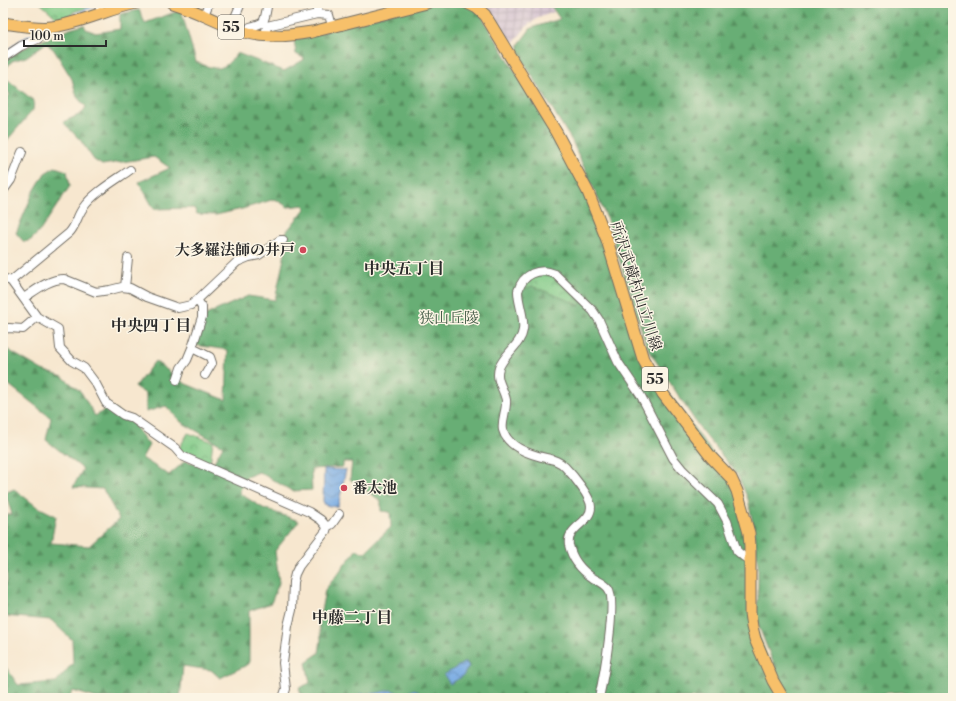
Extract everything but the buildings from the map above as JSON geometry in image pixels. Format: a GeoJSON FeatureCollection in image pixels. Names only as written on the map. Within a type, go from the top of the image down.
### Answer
{"type":"FeatureCollection","features":[{"type":"Feature","properties":{"kind":"main road"},"geometry":{"type":"LineString","coordinates":[[3,23],[30,27],[46,27],[68,24],[100,8],[136,3]]}},
{"type":"Feature","properties":{"kind":"main road","name":"55"},"geometry":{"type":"LineString","coordinates":[[172,3],[231,27],[249,33],[265,35],[293,35],[427,3]]}},
{"type":"Feature","properties":{"kind":"main road","name":"所沢武蔵村山立川線"},"geometry":{"type":"LineString","coordinates":[[467,3],[477,8],[485,15],[556,132],[588,192],[606,240],[643,360],[663,394],[711,457],[731,478],[742,506],[749,533],[751,559],[750,613],[752,627],[755,639],[773,681],[783,698]]}},
{"type":"Feature","properties":{"kind":"street"},"geometry":{"type":"LineString","coordinates":[[204,15],[209,3]]}},
{"type":"Feature","properties":{"kind":"street"},"geometry":{"type":"LineString","coordinates":[[231,27],[241,3]]}},
{"type":"Feature","properties":{"kind":"street"},"geometry":{"type":"LineString","coordinates":[[316,14],[317,3]]}},
{"type":"Feature","properties":{"kind":"street"},"geometry":{"type":"LineString","coordinates":[[249,33],[250,27],[262,24],[264,22],[267,7]]}},
{"type":"Feature","properties":{"kind":"street"},"geometry":{"type":"LineString","coordinates":[[265,35],[267,26],[316,14],[330,15],[332,26]]}},
{"type":"Feature","properties":{"kind":"street"},"geometry":{"type":"LineString","coordinates":[[3,58],[21,46],[38,39],[44,34],[46,27]]}},
{"type":"Feature","properties":{"kind":"street"},"geometry":{"type":"LineString","coordinates":[[3,191],[11,180],[22,152]]}},
{"type":"Feature","properties":{"kind":"street"},"geometry":{"type":"LineString","coordinates":[[130,170],[89,201],[78,217],[74,228],[69,233],[7,280],[24,298],[36,317],[58,329],[60,348],[72,361],[84,368],[96,384],[106,403],[132,418],[175,448],[182,456],[310,512],[321,520],[327,527]]}},
{"type":"Feature","properties":{"kind":"street"},"geometry":{"type":"LineString","coordinates":[[24,298],[50,282],[58,279],[71,281],[96,292],[130,288],[147,297],[178,308],[191,305],[237,262],[249,257],[259,256],[280,240],[283,240]]}},
{"type":"Feature","properties":{"kind":"street"},"geometry":{"type":"LineString","coordinates":[[125,288],[128,258]]}},
{"type":"Feature","properties":{"kind":"street"},"geometry":{"type":"LineString","coordinates":[[599,698],[606,662],[612,606],[611,594],[607,586],[589,576],[579,566],[573,556],[569,542],[573,531],[589,515],[591,503],[564,466],[557,460],[538,456],[516,446],[507,438],[503,429],[506,399],[499,383],[498,372],[503,361],[519,341],[522,334],[524,324],[518,291],[527,276],[539,271],[548,271],[555,274],[593,311],[603,327],[618,362],[640,396],[673,458],[718,504],[727,521],[737,551],[744,557],[751,559]]}},
{"type":"Feature","properties":{"kind":"street"},"geometry":{"type":"LineString","coordinates":[[177,380],[181,368],[187,360],[192,348],[202,316],[202,307],[197,300]]}},
{"type":"Feature","properties":{"kind":"street"},"geometry":{"type":"LineString","coordinates":[[3,329],[23,329],[36,317]]}},
{"type":"Feature","properties":{"kind":"street"},"geometry":{"type":"LineString","coordinates":[[192,348],[210,357],[212,363],[205,375]]}},
{"type":"Feature","properties":{"kind":"street"},"geometry":{"type":"LineString","coordinates":[[283,698],[286,689],[283,669],[284,655],[292,610],[295,574],[299,566],[326,531],[327,527],[332,524],[339,514]]}},
{"type":"Feature","properties":{"kind":"shaded area"},"geometry":{"type":"Polygon","coordinates":[[[482,3],[548,3],[554,12],[538,18],[528,25],[514,42],[509,41],[494,17],[482,3]]]}},
{"type":"Feature","properties":{"kind":"green space"},"geometry":{"type":"Polygon","coordinates":[[[40,3],[95,3],[89,7],[73,12],[73,14],[59,20],[40,3]]]}},
{"type":"Feature","properties":{"kind":"green space","name":"狭山丘陵"},"geometry":{"type":"Polygon","coordinates":[[[427,3],[467,3],[477,8],[588,192],[643,359],[731,478],[742,506],[750,613],[783,698],[302,697],[299,688],[310,683],[306,662],[319,653],[321,639],[319,622],[325,590],[357,549],[364,553],[391,527],[390,512],[381,511],[381,501],[350,479],[352,462],[343,462],[343,467],[311,469],[312,490],[292,491],[259,472],[246,477],[239,493],[263,508],[299,521],[275,551],[279,583],[271,603],[249,611],[249,664],[220,678],[211,670],[183,666],[180,698],[96,698],[73,691],[69,698],[3,698],[3,663],[18,685],[56,682],[73,663],[72,640],[51,620],[3,616],[3,584],[7,582],[6,559],[3,559],[3,516],[12,514],[5,493],[14,489],[36,506],[56,516],[51,543],[89,546],[119,519],[103,489],[73,487],[83,469],[46,440],[51,418],[8,384],[3,387],[3,347],[42,370],[63,377],[81,392],[95,416],[110,407],[131,421],[149,445],[142,458],[169,475],[185,461],[211,467],[223,446],[181,422],[166,406],[146,412],[146,394],[135,387],[155,361],[186,384],[226,400],[228,350],[195,345],[206,315],[248,296],[275,300],[287,244],[284,238],[287,231],[305,209],[304,205],[288,207],[275,199],[216,215],[197,214],[194,208],[154,209],[139,182],[170,168],[154,157],[102,165],[94,160],[81,141],[63,122],[81,114],[86,107],[77,97],[72,79],[54,50],[46,43],[26,57],[12,61],[3,72],[3,63],[28,46],[49,38],[57,36],[58,38],[61,36],[60,34],[70,29],[84,25],[86,29],[96,33],[120,29],[120,14],[139,10],[145,23],[181,10],[196,62],[209,67],[219,68],[227,64],[237,53],[284,71],[305,59],[296,54],[294,40],[427,3]]]}},
{"type":"Feature","properties":{"kind":"green space"},"geometry":{"type":"Polygon","coordinates":[[[549,3],[953,3],[953,698],[915,698],[902,692],[885,693],[866,698],[793,698],[782,685],[759,627],[756,612],[758,599],[758,564],[755,535],[748,499],[737,474],[701,430],[650,352],[645,341],[606,216],[572,141],[519,54],[519,44],[531,28],[560,19],[549,3]]]}},
{"type":"Feature","properties":{"kind":"green space"},"geometry":{"type":"Polygon","coordinates":[[[3,76],[34,101],[33,110],[3,145],[3,105],[10,94],[3,89],[3,76]]]}},
{"type":"Feature","properties":{"kind":"green space"},"geometry":{"type":"Polygon","coordinates":[[[55,167],[67,171],[70,186],[40,231],[31,240],[24,242],[16,233],[33,193],[45,173],[55,167]]]}},
{"type":"Feature","properties":{"kind":"green space"},"geometry":{"type":"Polygon","coordinates":[[[543,274],[555,277],[581,303],[580,305],[532,286],[521,290],[528,279],[543,274]]]}},
{"type":"Feature","properties":{"kind":"green space"},"geometry":{"type":"Polygon","coordinates":[[[188,433],[213,442],[210,464],[178,450],[188,433]]]}},
{"type":"Feature","properties":{"kind":"water","name":"番太池"},"geometry":{"type":"Polygon","coordinates":[[[324,469],[346,470],[338,506],[335,507],[325,505],[323,501],[324,469]]]}},
{"type":"Feature","properties":{"kind":"water"},"geometry":{"type":"Polygon","coordinates":[[[465,662],[469,666],[463,676],[450,684],[444,675],[465,662]]]}},
{"type":"Feature","properties":{"kind":"water"},"geometry":{"type":"Polygon","coordinates":[[[414,689],[418,691],[419,696],[416,698],[361,698],[359,694],[377,693],[391,690],[404,695],[414,689]]]}},
{"type":"Feature","properties":{"kind":"waterway"},"geometry":{"type":"LineString","coordinates":[[102,4],[108,3]]}},
{"type":"Feature","properties":{"kind":"waterway"},"geometry":{"type":"LineString","coordinates":[[76,14],[95,6]]}},
{"type":"Feature","properties":{"kind":"waterway"},"geometry":{"type":"LineString","coordinates":[[9,49],[31,35]]}},
{"type":"Feature","properties":{"kind":"place","name":"大多羅法師の井戸"},"geometry":{"type":"Point","coordinates":[303,250]}},
{"type":"Feature","properties":{"kind":"place","name":"番太池"},"geometry":{"type":"Point","coordinates":[344,488]}},
{"type":"Feature","properties":{"kind":"district","name":"中央五丁目"},"geometry":{"type":"Point","coordinates":[404,268]}},
{"type":"Feature","properties":{"kind":"district","name":"中央四丁目"},"geometry":{"type":"Point","coordinates":[151,325]}},
{"type":"Feature","properties":{"kind":"district","name":"中藤二丁目"},"geometry":{"type":"Point","coordinates":[352,617]}}]}
